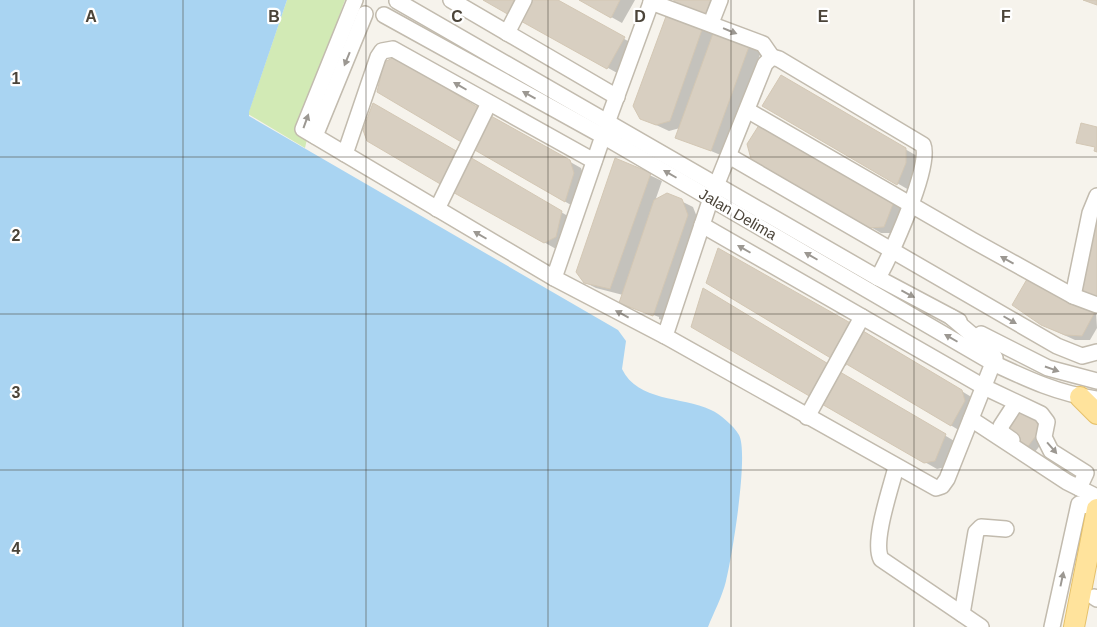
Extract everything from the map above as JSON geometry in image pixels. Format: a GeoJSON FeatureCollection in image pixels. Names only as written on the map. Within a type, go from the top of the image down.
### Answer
{"type":"FeatureCollection","features":[{"type":"Feature","properties":{"kind":"main road"},"geometry":{"type":"LineString","coordinates":[[1092,387],[1097,414]]}},
{"type":"Feature","properties":{"kind":"main road"},"geometry":{"type":"LineString","coordinates":[[1074,627],[1097,509]]}},
{"type":"Feature","properties":{"kind":"main road"},"geometry":{"type":"LineString","coordinates":[[1088,627],[1096,593]]}},
{"type":"Feature","properties":{"kind":"street"},"geometry":{"type":"LineString","coordinates":[[355,0],[359,8],[366,14],[375,17],[384,15],[392,10],[397,0]]}},
{"type":"Feature","properties":{"kind":"street"},"geometry":{"type":"LineString","coordinates":[[355,0],[303,129],[554,278],[665,336],[929,486],[936,488],[942,486],[947,479],[984,387],[994,355],[952,317]]}},
{"type":"Feature","properties":{"kind":"street","name":"Jalan Delima"},"geometry":{"type":"LineString","coordinates":[[397,0],[605,129],[714,192],[993,363],[1042,386],[1092,387]]}},
{"type":"Feature","properties":{"kind":"street"},"geometry":{"type":"LineString","coordinates":[[451,0],[617,96]]}},
{"type":"Feature","properties":{"kind":"street"},"geometry":{"type":"LineString","coordinates":[[507,33],[524,0]]}},
{"type":"Feature","properties":{"kind":"street"},"geometry":{"type":"LineString","coordinates":[[711,23],[720,0]]}},
{"type":"Feature","properties":{"kind":"street"},"geometry":{"type":"LineString","coordinates":[[554,278],[605,129],[652,1],[763,44],[772,57],[779,59],[923,145],[926,155],[910,205],[894,250],[878,278]]}},
{"type":"Feature","properties":{"kind":"street"},"geometry":{"type":"LineString","coordinates":[[315,136],[366,14]]}},
{"type":"Feature","properties":{"kind":"street","name":"Jalan Delima"},"geometry":{"type":"LineString","coordinates":[[384,15],[605,129]]}},
{"type":"Feature","properties":{"kind":"street"},"geometry":{"type":"LineString","coordinates":[[345,154],[378,57],[387,49],[402,53],[594,161]]}},
{"type":"Feature","properties":{"kind":"street"},"geometry":{"type":"LineString","coordinates":[[665,336],[714,192],[765,64],[772,57]]}},
{"type":"Feature","properties":{"kind":"street"},"geometry":{"type":"LineString","coordinates":[[436,209],[490,103]]}},
{"type":"Feature","properties":{"kind":"street"},"geometry":{"type":"LineString","coordinates":[[747,110],[910,205],[1073,296],[1097,305]]}},
{"type":"Feature","properties":{"kind":"street"},"geometry":{"type":"LineString","coordinates":[[729,156],[1057,346],[1082,356],[1097,352]]}},
{"type":"Feature","properties":{"kind":"street","name":"Jalan Delima"},"geometry":{"type":"LineString","coordinates":[[714,192],[1048,368],[1092,387]]}},
{"type":"Feature","properties":{"kind":"street"},"geometry":{"type":"LineString","coordinates":[[1073,296],[1090,213],[1097,196]]}},
{"type":"Feature","properties":{"kind":"street"},"geometry":{"type":"LineString","coordinates":[[702,225],[984,387],[1045,418],[1047,422],[1044,437],[1052,450],[1086,473],[1073,485]]}},
{"type":"Feature","properties":{"kind":"street"},"geometry":{"type":"LineString","coordinates":[[807,417],[862,317]]}},
{"type":"Feature","properties":{"kind":"street"},"geometry":{"type":"LineString","coordinates":[[989,430],[1013,401]]}},
{"type":"Feature","properties":{"kind":"street"},"geometry":{"type":"LineString","coordinates":[[1013,401],[1000,426],[1002,433],[1067,476],[1073,485]]}},
{"type":"Feature","properties":{"kind":"street"},"geometry":{"type":"LineString","coordinates":[[971,419],[1073,485],[1097,497]]}},
{"type":"Feature","properties":{"kind":"street"},"geometry":{"type":"LineString","coordinates":[[896,467],[880,533],[878,553],[886,564],[981,627]]}},
{"type":"Feature","properties":{"kind":"street"},"geometry":{"type":"LineString","coordinates":[[1052,627],[1079,504],[1082,503],[1097,509]]}},
{"type":"Feature","properties":{"kind":"street"},"geometry":{"type":"LineString","coordinates":[[962,614],[976,532],[981,527],[1006,529]]}},
{"type":"Feature","properties":{"kind":"green space"},"geometry":{"type":"Polygon","coordinates":[[[287,0],[345,0],[327,50],[305,148],[248,114],[287,0]]]}},
{"type":"Feature","properties":{"kind":"water"},"geometry":{"type":"Polygon","coordinates":[[[0,0],[287,0],[249,116],[618,330],[626,341],[622,369],[629,380],[649,393],[711,410],[737,432],[742,446],[742,462],[732,551],[726,581],[708,627],[0,627],[0,0]]]}},
{"type":"Feature","properties":{"kind":"building"},"geometry":{"type":"Polygon","coordinates":[[[483,0],[520,0],[511,16],[483,0]]]}},
{"type":"Feature","properties":{"kind":"building"},"geometry":{"type":"Polygon","coordinates":[[[531,0],[558,0],[625,37],[607,69],[519,20],[531,0]]]}},
{"type":"Feature","properties":{"kind":"building"},"geometry":{"type":"Polygon","coordinates":[[[579,0],[620,0],[611,18],[579,0]]]}},
{"type":"Feature","properties":{"kind":"building"},"geometry":{"type":"Polygon","coordinates":[[[674,0],[711,0],[705,16],[672,6],[674,0]]]}},
{"type":"Feature","properties":{"kind":"building"},"geometry":{"type":"Polygon","coordinates":[[[1083,0],[1097,0],[1097,5],[1083,0]]]}},
{"type":"Feature","properties":{"kind":"building"},"geometry":{"type":"Polygon","coordinates":[[[668,11],[704,24],[670,121],[656,125],[640,119],[633,106],[668,11]]]}},
{"type":"Feature","properties":{"kind":"building"},"geometry":{"type":"Polygon","coordinates":[[[715,28],[751,41],[711,151],[675,138],[715,28]]]}},
{"type":"Feature","properties":{"kind":"building"},"geometry":{"type":"Polygon","coordinates":[[[395,57],[482,110],[463,143],[377,92],[384,62],[395,57]]]}},
{"type":"Feature","properties":{"kind":"building"},"geometry":{"type":"Polygon","coordinates":[[[781,75],[906,148],[906,163],[897,185],[762,106],[781,75]]]}},
{"type":"Feature","properties":{"kind":"building"},"geometry":{"type":"Polygon","coordinates":[[[373,103],[458,152],[442,185],[367,141],[363,130],[373,103]]]}},
{"type":"Feature","properties":{"kind":"building"},"geometry":{"type":"Polygon","coordinates":[[[491,116],[570,160],[574,173],[565,202],[473,149],[491,116]]]}},
{"type":"Feature","properties":{"kind":"building"},"geometry":{"type":"Polygon","coordinates":[[[761,122],[895,199],[884,227],[868,228],[751,159],[747,144],[761,122]]]}},
{"type":"Feature","properties":{"kind":"building"},"geometry":{"type":"Polygon","coordinates":[[[1081,123],[1097,127],[1097,152],[1094,151],[1095,147],[1076,143],[1081,123]]]}},
{"type":"Feature","properties":{"kind":"building"},"geometry":{"type":"Polygon","coordinates":[[[468,156],[562,211],[556,237],[544,243],[449,190],[468,156]]]}},
{"type":"Feature","properties":{"kind":"building"},"geometry":{"type":"Polygon","coordinates":[[[615,158],[651,173],[610,289],[584,283],[576,272],[615,158]]]}},
{"type":"Feature","properties":{"kind":"building"},"geometry":{"type":"Polygon","coordinates":[[[667,193],[682,199],[688,215],[653,316],[619,303],[654,200],[667,193]]]}},
{"type":"Feature","properties":{"kind":"building"},"geometry":{"type":"Polygon","coordinates":[[[1097,202],[1097,301],[1078,297],[1097,202]]]}},
{"type":"Feature","properties":{"kind":"building"},"geometry":{"type":"Polygon","coordinates":[[[718,248],[854,325],[834,360],[706,283],[718,248]]]}},
{"type":"Feature","properties":{"kind":"building"},"geometry":{"type":"Polygon","coordinates":[[[1030,274],[1096,310],[1082,336],[1065,335],[1041,325],[1012,305],[1030,274]]]}},
{"type":"Feature","properties":{"kind":"building"},"geometry":{"type":"Polygon","coordinates":[[[703,288],[830,365],[811,397],[691,327],[703,288]]]}},
{"type":"Feature","properties":{"kind":"building"},"geometry":{"type":"Polygon","coordinates":[[[863,331],[962,390],[965,401],[951,426],[843,362],[863,331]]]}},
{"type":"Feature","properties":{"kind":"building"},"geometry":{"type":"Polygon","coordinates":[[[840,372],[946,434],[935,461],[924,463],[820,403],[840,372]]]}},
{"type":"Feature","properties":{"kind":"building"},"geometry":{"type":"Polygon","coordinates":[[[1021,408],[1044,425],[1026,449],[1000,429],[1021,408]]]}}]}
